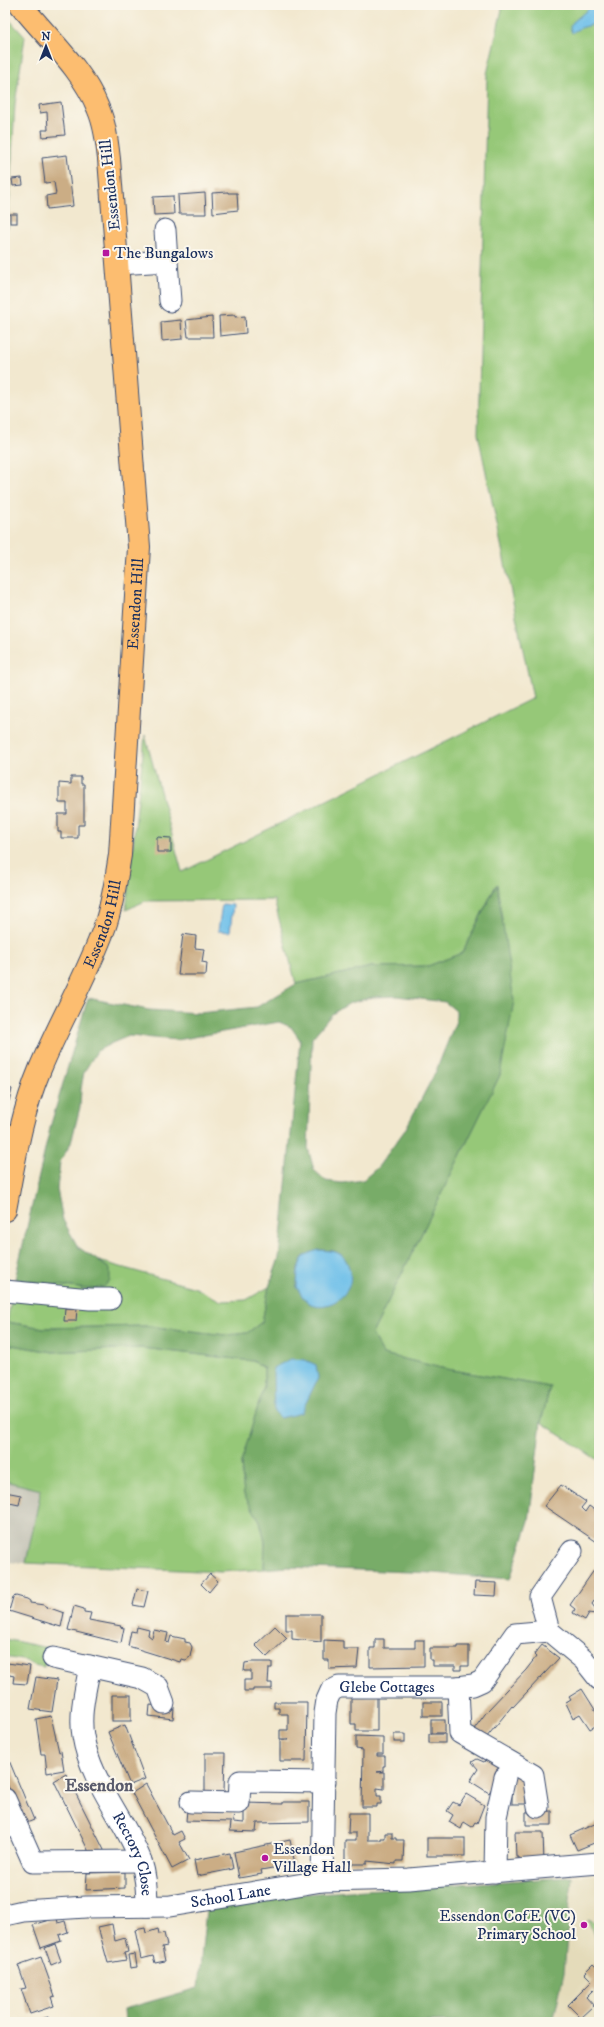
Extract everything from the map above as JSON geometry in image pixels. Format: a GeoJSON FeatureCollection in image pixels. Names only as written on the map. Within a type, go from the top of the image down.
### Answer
{"type":"FeatureCollection","features":[{"type":"Feature","properties":{"kind":"main road","name":"Essendon Hill"},"geometry":{"type":"LineString","coordinates":[[5,1210],[27,1104],[40,1070],[88,969],[106,925],[114,892],[120,855],[139,546],[109,159],[99,109],[90,91],[78,73],[21,5]]}},
{"type":"Feature","properties":{"kind":"street"},"geometry":{"type":"LineString","coordinates":[[165,230],[170,301]]}},
{"type":"Feature","properties":{"kind":"street"},"geometry":{"type":"LineString","coordinates":[[118,264],[167,261]]}},
{"type":"Feature","properties":{"kind":"street"},"geometry":{"type":"LineString","coordinates":[[5,1291],[90,1299],[110,1299]]}},
{"type":"Feature","properties":{"kind":"street","name":"Glebe Cottages"},"geometry":{"type":"LineString","coordinates":[[322,1881],[325,1782],[325,1713],[327,1700],[331,1690],[339,1686],[458,1687],[473,1685],[482,1681],[572,1551]]}},
{"type":"Feature","properties":{"kind":"street"},"geometry":{"type":"LineString","coordinates":[[540,1597],[549,1632],[584,1660],[599,1679]]}},
{"type":"Feature","properties":{"kind":"street"},"geometry":{"type":"LineString","coordinates":[[515,1634],[549,1632]]}},
{"type":"Feature","properties":{"kind":"street"},"geometry":{"type":"LineString","coordinates":[[53,1658],[142,1678],[158,1687],[164,1703]]}},
{"type":"Feature","properties":{"kind":"street","name":"Rectory Close"},"geometry":{"type":"LineString","coordinates":[[90,1666],[83,1707],[83,1736],[91,1764],[141,1861],[147,1885],[147,1906]]}},
{"type":"Feature","properties":{"kind":"street"},"geometry":{"type":"LineString","coordinates":[[458,1687],[460,1733],[533,1775],[538,1807]]}},
{"type":"Feature","properties":{"kind":"street"},"geometry":{"type":"LineString","coordinates":[[495,1872],[496,1817],[505,1777]]}},
{"type":"Feature","properties":{"kind":"street"},"geometry":{"type":"LineString","coordinates":[[191,1802],[239,1803],[240,1781],[325,1782]]}},
{"type":"Feature","properties":{"kind":"street"},"geometry":{"type":"LineString","coordinates":[[5,1799],[33,1862],[141,1861]]}},
{"type":"Feature","properties":{"kind":"street","name":"School Lane"},"geometry":{"type":"LineString","coordinates":[[5,1914],[86,1907],[170,1906],[322,1881],[409,1879],[599,1863]]}},
{"type":"Feature","properties":{"kind":"shaded area"},"geometry":{"type":"Polygon","coordinates":[[[5,1481],[41,1490],[26,1563],[5,1562],[5,1481]]]}},
{"type":"Feature","properties":{"kind":"shaded area","name":"Essendon CofE (VC) Primary School"},"geometry":{"type":"Polygon","coordinates":[[[599,1874],[599,2022],[553,2022],[564,1973],[572,1877],[599,1874]]]}},
{"type":"Feature","properties":{"kind":"green space"},"geometry":{"type":"Polygon","coordinates":[[[503,5],[599,5],[599,1461],[541,1422],[550,1387],[446,1369],[383,1354],[372,1334],[500,1075],[496,885],[462,953],[428,966],[371,967],[296,984],[274,900],[145,901],[126,910],[145,735],[182,872],[533,698],[478,434],[487,74],[503,5]]]}},
{"type":"Feature","properties":{"kind":"green space"},"geometry":{"type":"Polygon","coordinates":[[[5,15],[25,37],[15,104],[8,228],[5,228],[5,15]]]}},
{"type":"Feature","properties":{"kind":"green space"},"geometry":{"type":"Polygon","coordinates":[[[497,884],[514,1001],[500,1075],[372,1334],[383,1354],[446,1369],[550,1387],[541,1422],[529,1521],[510,1579],[433,1573],[287,1567],[264,1569],[265,1541],[260,1521],[244,1495],[241,1463],[264,1386],[264,1368],[253,1361],[142,1348],[53,1352],[5,1344],[7,1322],[44,1328],[147,1326],[226,1335],[247,1333],[262,1322],[269,1287],[279,1258],[300,1040],[291,1027],[279,1022],[177,1040],[129,1036],[97,1051],[84,1072],[80,1107],[71,1143],[60,1162],[57,1189],[63,1220],[78,1247],[110,1269],[110,1280],[104,1287],[86,1289],[15,1279],[51,1124],[88,998],[149,1010],[199,1013],[257,1007],[296,984],[371,967],[428,966],[462,953],[497,884]],[[397,996],[373,997],[350,1003],[332,1014],[312,1038],[308,1148],[314,1170],[326,1181],[342,1183],[363,1180],[378,1167],[405,1130],[436,1071],[456,1021],[456,1011],[445,1002],[397,996]],[[320,1250],[303,1257],[298,1268],[297,1288],[342,1255],[333,1251],[320,1250]]]}},
{"type":"Feature","properties":{"kind":"green space"},"geometry":{"type":"Polygon","coordinates":[[[99,1261],[196,1288],[221,1301],[246,1300],[269,1287],[262,1322],[247,1333],[226,1335],[147,1326],[44,1328],[7,1322],[15,1279],[86,1289],[110,1269],[99,1261]]]}},
{"type":"Feature","properties":{"kind":"green space"},"geometry":{"type":"Polygon","coordinates":[[[5,1344],[53,1352],[142,1348],[253,1361],[264,1368],[264,1386],[241,1463],[244,1495],[260,1521],[265,1541],[264,1569],[221,1572],[26,1563],[41,1490],[5,1481],[5,1344]]]}},
{"type":"Feature","properties":{"kind":"green space"},"geometry":{"type":"Polygon","coordinates":[[[5,1639],[48,1648],[44,1667],[34,1665],[27,1661],[5,1657],[5,1639]]]}},
{"type":"Feature","properties":{"kind":"green space"},"geometry":{"type":"Polygon","coordinates":[[[572,1877],[564,1973],[553,2022],[125,2022],[124,2009],[198,1988],[207,1900],[572,1877]]]}},
{"type":"Feature","properties":{"kind":"green space"},"geometry":{"type":"Polygon","coordinates":[[[588,1919],[599,1924],[599,1950],[588,1919]]]}},
{"type":"Feature","properties":{"kind":"water"},"geometry":{"type":"Polygon","coordinates":[[[593,5],[599,5],[599,20],[596,23],[575,30],[572,33],[570,27],[573,22],[593,5]]]}},
{"type":"Feature","properties":{"kind":"water"},"geometry":{"type":"Polygon","coordinates":[[[222,904],[233,905],[230,932],[218,931],[222,904]]]}},
{"type":"Feature","properties":{"kind":"water"},"geometry":{"type":"Polygon","coordinates":[[[320,1250],[339,1253],[346,1260],[350,1276],[348,1289],[344,1294],[335,1302],[323,1306],[309,1303],[297,1288],[300,1263],[307,1255],[320,1250]]]}},
{"type":"Feature","properties":{"kind":"water"},"geometry":{"type":"Polygon","coordinates":[[[291,1359],[305,1360],[316,1365],[318,1378],[301,1413],[280,1418],[274,1412],[273,1368],[291,1359]]]}},
{"type":"Feature","properties":{"kind":"building"},"geometry":{"type":"Polygon","coordinates":[[[61,102],[65,135],[43,137],[42,130],[48,130],[47,112],[40,113],[39,105],[61,102]]]}},
{"type":"Feature","properties":{"kind":"building"},"geometry":{"type":"Polygon","coordinates":[[[67,155],[73,206],[47,209],[46,196],[56,194],[54,182],[45,183],[42,158],[67,155]]]}},
{"type":"Feature","properties":{"kind":"building"},"geometry":{"type":"Polygon","coordinates":[[[22,178],[23,185],[13,186],[12,179],[22,178]]]}},
{"type":"Feature","properties":{"kind":"building"},"geometry":{"type":"Polygon","coordinates":[[[205,193],[206,214],[179,214],[178,195],[205,193]]]}},
{"type":"Feature","properties":{"kind":"building"},"geometry":{"type":"Polygon","coordinates":[[[212,193],[237,193],[238,210],[213,213],[212,193]]]}},
{"type":"Feature","properties":{"kind":"building"},"geometry":{"type":"Polygon","coordinates":[[[173,196],[174,214],[154,215],[153,197],[173,196]]]}},
{"type":"Feature","properties":{"kind":"building"},"geometry":{"type":"Polygon","coordinates":[[[10,214],[17,214],[17,223],[10,223],[10,214]]]}},
{"type":"Feature","properties":{"kind":"building"},"geometry":{"type":"Polygon","coordinates":[[[235,315],[235,317],[245,316],[246,333],[220,336],[219,316],[235,315]]]}},
{"type":"Feature","properties":{"kind":"building"},"geometry":{"type":"Polygon","coordinates":[[[212,317],[213,337],[188,337],[186,320],[212,317]]]}},
{"type":"Feature","properties":{"kind":"building"},"geometry":{"type":"Polygon","coordinates":[[[181,320],[182,339],[162,341],[161,322],[181,320]]]}},
{"type":"Feature","properties":{"kind":"building"},"geometry":{"type":"Polygon","coordinates":[[[71,777],[81,777],[81,784],[84,784],[84,825],[78,825],[78,838],[61,838],[61,832],[58,832],[58,814],[67,814],[67,803],[59,803],[59,783],[71,784],[71,777]]]}},
{"type":"Feature","properties":{"kind":"building"},"geometry":{"type":"Polygon","coordinates":[[[157,837],[171,838],[171,852],[157,852],[157,837]]]}},
{"type":"Feature","properties":{"kind":"building"},"geometry":{"type":"Polygon","coordinates":[[[183,934],[196,936],[195,948],[204,949],[202,962],[207,963],[206,975],[178,975],[183,934]]]}},
{"type":"Feature","properties":{"kind":"building"},"geometry":{"type":"Polygon","coordinates":[[[5,1087],[12,1089],[9,1101],[6,1100],[6,1104],[5,1087]]]}},
{"type":"Feature","properties":{"kind":"building"},"geometry":{"type":"Polygon","coordinates":[[[65,1308],[77,1309],[76,1321],[64,1321],[65,1308]]]}},
{"type":"Feature","properties":{"kind":"building"},"geometry":{"type":"Polygon","coordinates":[[[561,1485],[586,1502],[581,1508],[585,1512],[589,1506],[599,1513],[595,1519],[599,1521],[599,1539],[597,1542],[544,1506],[561,1485]]]}},
{"type":"Feature","properties":{"kind":"building"},"geometry":{"type":"Polygon","coordinates":[[[5,1492],[21,1495],[19,1505],[5,1502],[5,1492]]]}},
{"type":"Feature","properties":{"kind":"building"},"geometry":{"type":"Polygon","coordinates":[[[599,1563],[599,1594],[592,1604],[597,1611],[595,1614],[589,1613],[585,1620],[573,1613],[575,1609],[570,1605],[599,1563]]]}},
{"type":"Feature","properties":{"kind":"building"},"geometry":{"type":"Polygon","coordinates":[[[210,1574],[218,1581],[209,1592],[201,1584],[210,1574]]]}},
{"type":"Feature","properties":{"kind":"building"},"geometry":{"type":"Polygon","coordinates":[[[475,1582],[497,1583],[496,1596],[474,1595],[475,1582]]]}},
{"type":"Feature","properties":{"kind":"building"},"geometry":{"type":"Polygon","coordinates":[[[137,1589],[148,1591],[144,1607],[133,1605],[137,1589]]]}},
{"type":"Feature","properties":{"kind":"building"},"geometry":{"type":"Polygon","coordinates":[[[16,1596],[27,1599],[30,1603],[44,1605],[48,1607],[47,1609],[50,1608],[64,1613],[61,1627],[9,1611],[13,1597],[16,1596]]]}},
{"type":"Feature","properties":{"kind":"building"},"geometry":{"type":"Polygon","coordinates":[[[74,1606],[84,1609],[84,1612],[91,1613],[89,1620],[121,1626],[120,1627],[124,1628],[121,1643],[68,1630],[74,1606]]]}},
{"type":"Feature","properties":{"kind":"building"},"geometry":{"type":"Polygon","coordinates":[[[286,1614],[321,1614],[321,1642],[292,1639],[292,1630],[286,1630],[286,1614]]]}},
{"type":"Feature","properties":{"kind":"building"},"geometry":{"type":"Polygon","coordinates":[[[275,1626],[287,1638],[267,1657],[255,1645],[275,1626]]]}},
{"type":"Feature","properties":{"kind":"building"},"geometry":{"type":"Polygon","coordinates":[[[137,1627],[149,1630],[148,1635],[152,1638],[154,1630],[168,1633],[166,1642],[169,1643],[171,1636],[185,1639],[185,1642],[190,1643],[192,1647],[190,1657],[186,1660],[181,1659],[180,1662],[128,1646],[131,1631],[136,1632],[137,1627]]]}},
{"type":"Feature","properties":{"kind":"building"},"geometry":{"type":"Polygon","coordinates":[[[375,1639],[384,1639],[384,1648],[415,1648],[415,1640],[424,1640],[424,1666],[370,1667],[370,1648],[375,1648],[375,1639]]]}},
{"type":"Feature","properties":{"kind":"building"},"geometry":{"type":"Polygon","coordinates":[[[324,1640],[343,1641],[343,1649],[359,1649],[357,1668],[329,1669],[329,1660],[324,1660],[324,1640]]]}},
{"type":"Feature","properties":{"kind":"building"},"geometry":{"type":"Polygon","coordinates":[[[542,1645],[559,1658],[513,1707],[512,1706],[486,1738],[474,1729],[488,1710],[526,1670],[536,1657],[534,1655],[542,1645]]]}},
{"type":"Feature","properties":{"kind":"building"},"geometry":{"type":"Polygon","coordinates":[[[458,1646],[469,1646],[469,1666],[461,1666],[461,1670],[455,1670],[455,1666],[433,1666],[433,1660],[430,1660],[430,1648],[458,1648],[458,1646]]]}},
{"type":"Feature","properties":{"kind":"building"},"geometry":{"type":"Polygon","coordinates":[[[272,1662],[272,1668],[269,1668],[268,1683],[272,1683],[272,1689],[253,1689],[253,1691],[244,1691],[244,1680],[251,1680],[251,1671],[244,1671],[245,1663],[272,1662]]]}},
{"type":"Feature","properties":{"kind":"building"},"geometry":{"type":"Polygon","coordinates":[[[7,1663],[30,1666],[27,1684],[13,1683],[14,1676],[5,1674],[7,1663]]]}},
{"type":"Feature","properties":{"kind":"building"},"geometry":{"type":"Polygon","coordinates":[[[36,1677],[57,1680],[52,1712],[30,1709],[36,1677]]]}},
{"type":"Feature","properties":{"kind":"building"},"geometry":{"type":"Polygon","coordinates":[[[582,1689],[599,1716],[599,1724],[590,1729],[580,1714],[573,1718],[566,1703],[571,1700],[569,1697],[582,1689]]]}},
{"type":"Feature","properties":{"kind":"building"},"geometry":{"type":"Polygon","coordinates":[[[112,1695],[131,1695],[131,1721],[112,1721],[112,1695]]]}},
{"type":"Feature","properties":{"kind":"building"},"geometry":{"type":"Polygon","coordinates":[[[351,1696],[377,1696],[377,1731],[356,1731],[356,1724],[351,1724],[351,1696]]]}},
{"type":"Feature","properties":{"kind":"building"},"geometry":{"type":"Polygon","coordinates":[[[274,1702],[307,1702],[306,1761],[280,1761],[280,1740],[288,1739],[280,1739],[280,1730],[288,1730],[288,1714],[279,1714],[279,1708],[274,1708],[274,1702]]]}},
{"type":"Feature","properties":{"kind":"building"},"geometry":{"type":"Polygon","coordinates":[[[423,1702],[442,1702],[442,1716],[423,1716],[423,1702]]]}},
{"type":"Feature","properties":{"kind":"building"},"geometry":{"type":"Polygon","coordinates":[[[150,1705],[174,1708],[173,1719],[149,1716],[150,1705]]]}},
{"type":"Feature","properties":{"kind":"building"},"geometry":{"type":"Polygon","coordinates":[[[51,1716],[59,1752],[61,1751],[64,1770],[47,1773],[45,1754],[41,1754],[36,1719],[51,1716]]]}},
{"type":"Feature","properties":{"kind":"building"},"geometry":{"type":"Polygon","coordinates":[[[431,1720],[445,1720],[445,1733],[431,1733],[431,1720]]]}},
{"type":"Feature","properties":{"kind":"building"},"geometry":{"type":"Polygon","coordinates":[[[125,1725],[145,1779],[130,1785],[108,1732],[125,1725]]]}},
{"type":"Feature","properties":{"kind":"building"},"geometry":{"type":"Polygon","coordinates":[[[394,1734],[405,1734],[405,1742],[394,1742],[394,1734]]]}},
{"type":"Feature","properties":{"kind":"building"},"geometry":{"type":"Polygon","coordinates":[[[429,1734],[445,1734],[445,1743],[429,1743],[429,1734]]]}},
{"type":"Feature","properties":{"kind":"building"},"geometry":{"type":"Polygon","coordinates":[[[356,1736],[383,1737],[383,1754],[377,1754],[377,1756],[385,1756],[385,1766],[383,1766],[383,1771],[377,1772],[384,1772],[384,1789],[377,1788],[377,1796],[381,1796],[381,1804],[377,1804],[377,1807],[362,1807],[363,1750],[356,1749],[356,1736]]]}},
{"type":"Feature","properties":{"kind":"building"},"geometry":{"type":"Polygon","coordinates":[[[205,1753],[225,1753],[224,1792],[205,1792],[205,1753]]]}},
{"type":"Feature","properties":{"kind":"building"},"geometry":{"type":"Polygon","coordinates":[[[488,1755],[504,1766],[489,1793],[470,1781],[478,1769],[472,1762],[477,1759],[484,1762],[488,1755]]]}},
{"type":"Feature","properties":{"kind":"building"},"geometry":{"type":"Polygon","coordinates":[[[8,1758],[34,1820],[24,1824],[5,1779],[5,1759],[8,1758]]]}},
{"type":"Feature","properties":{"kind":"building"},"geometry":{"type":"Polygon","coordinates":[[[525,1772],[526,1804],[512,1804],[512,1773],[525,1772]]]}},
{"type":"Feature","properties":{"kind":"building"},"geometry":{"type":"Polygon","coordinates":[[[66,1774],[105,1852],[92,1858],[54,1781],[66,1774]]]}},
{"type":"Feature","properties":{"kind":"building"},"geometry":{"type":"Polygon","coordinates":[[[146,1784],[173,1835],[181,1831],[185,1839],[179,1842],[189,1860],[172,1869],[132,1793],[146,1784]]]}},
{"type":"Feature","properties":{"kind":"building"},"geometry":{"type":"Polygon","coordinates":[[[466,1794],[484,1805],[477,1823],[475,1822],[472,1827],[464,1822],[461,1829],[449,1822],[453,1815],[447,1811],[453,1802],[459,1805],[466,1794]]]}},
{"type":"Feature","properties":{"kind":"building"},"geometry":{"type":"Polygon","coordinates":[[[283,1802],[309,1802],[309,1822],[257,1823],[256,1832],[230,1831],[231,1822],[186,1821],[187,1810],[234,1811],[233,1822],[244,1823],[244,1803],[283,1804],[283,1802]]]}},
{"type":"Feature","properties":{"kind":"building"},"geometry":{"type":"Polygon","coordinates":[[[552,1811],[552,1825],[526,1825],[526,1812],[552,1811]]]}},
{"type":"Feature","properties":{"kind":"building"},"geometry":{"type":"Polygon","coordinates":[[[349,1813],[368,1813],[368,1840],[381,1840],[381,1838],[385,1838],[385,1833],[392,1833],[392,1838],[396,1838],[396,1840],[404,1840],[403,1861],[396,1861],[396,1864],[367,1861],[367,1864],[350,1864],[350,1861],[345,1861],[345,1840],[356,1840],[356,1833],[348,1833],[349,1813]]]}},
{"type":"Feature","properties":{"kind":"building"},"geometry":{"type":"Polygon","coordinates":[[[599,1822],[599,1841],[577,1850],[570,1835],[599,1822]]]}},
{"type":"Feature","properties":{"kind":"building"},"geometry":{"type":"Polygon","coordinates":[[[515,1832],[543,1832],[544,1864],[519,1864],[519,1857],[516,1857],[515,1832]]]}},
{"type":"Feature","properties":{"kind":"building"},"geometry":{"type":"Polygon","coordinates":[[[427,1838],[465,1838],[465,1856],[427,1856],[427,1838]]]}},
{"type":"Feature","properties":{"kind":"building","name":"Essendon Village Hall"},"geometry":{"type":"Polygon","coordinates":[[[290,1840],[295,1864],[261,1870],[262,1874],[239,1878],[234,1852],[290,1840]]]}},
{"type":"Feature","properties":{"kind":"building"},"geometry":{"type":"Polygon","coordinates":[[[230,1853],[233,1869],[197,1876],[194,1860],[230,1853]]]}},
{"type":"Feature","properties":{"kind":"building"},"geometry":{"type":"Polygon","coordinates":[[[125,1872],[125,1888],[86,1890],[87,1873],[125,1872]]]}},
{"type":"Feature","properties":{"kind":"building"},"geometry":{"type":"Polygon","coordinates":[[[57,1918],[58,1923],[65,1921],[68,1932],[59,1935],[61,1941],[41,1948],[33,1925],[57,1918]]]}},
{"type":"Feature","properties":{"kind":"building"},"geometry":{"type":"Polygon","coordinates":[[[112,1924],[115,1941],[125,1938],[128,1952],[124,1953],[126,1960],[108,1963],[98,1927],[112,1924]]]}},
{"type":"Feature","properties":{"kind":"building"},"geometry":{"type":"Polygon","coordinates":[[[145,1928],[146,1933],[158,1929],[159,1934],[164,1933],[167,1946],[162,1947],[165,1961],[155,1963],[153,1956],[141,1959],[135,1930],[145,1928]]]}},
{"type":"Feature","properties":{"kind":"building"},"geometry":{"type":"Polygon","coordinates":[[[55,1944],[61,1961],[51,1965],[45,1948],[55,1944]]]}},
{"type":"Feature","properties":{"kind":"building"},"geometry":{"type":"Polygon","coordinates":[[[135,1954],[137,1967],[130,1968],[128,1955],[135,1954]]]}},
{"type":"Feature","properties":{"kind":"building"},"geometry":{"type":"Polygon","coordinates":[[[41,1957],[55,1996],[51,1997],[54,2006],[30,2014],[21,1989],[26,1988],[18,1965],[41,1957]]]}},
{"type":"Feature","properties":{"kind":"building"},"geometry":{"type":"Polygon","coordinates":[[[593,1964],[599,1970],[599,1996],[593,1990],[586,1997],[594,2006],[581,2018],[568,2005],[592,1981],[584,1973],[593,1964]]]}},
{"type":"Feature","properties":{"kind":"building"},"geometry":{"type":"Polygon","coordinates":[[[48,2017],[50,2022],[33,2022],[48,2017]]]}},
{"type":"Feature","properties":{"kind":"place","name":"The Bungalows"},"geometry":{"type":"Point","coordinates":[106,253]}},
{"type":"Feature","properties":{"kind":"place","name":"Essendon Village Hall"},"geometry":{"type":"Point","coordinates":[265,1858]}},
{"type":"Feature","properties":{"kind":"place","name":"Essendon CofE (VC) Primary School"},"geometry":{"type":"Point","coordinates":[584,1925]}},
{"type":"Feature","properties":{"kind":"district","name":"Essendon"},"geometry":{"type":"Point","coordinates":[99,1786]}}]}
